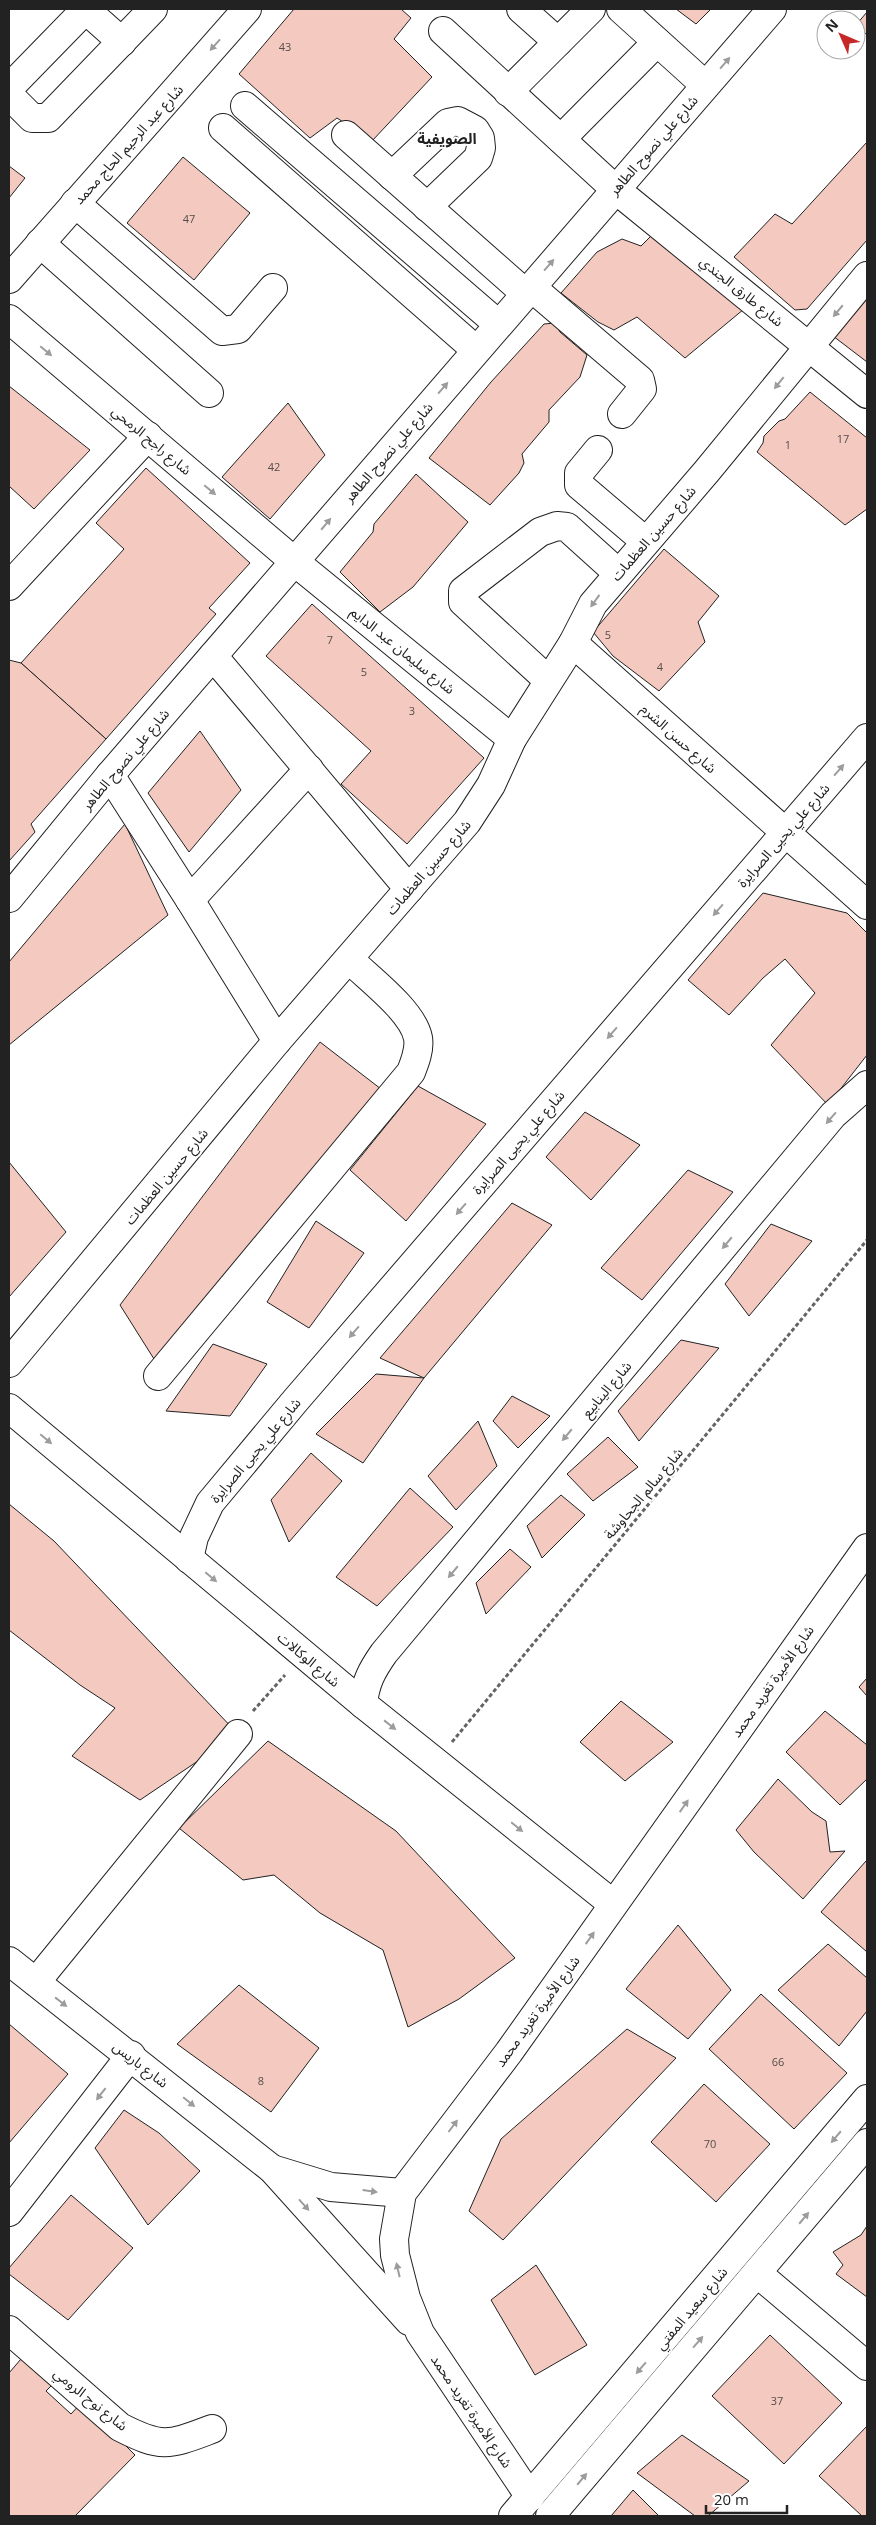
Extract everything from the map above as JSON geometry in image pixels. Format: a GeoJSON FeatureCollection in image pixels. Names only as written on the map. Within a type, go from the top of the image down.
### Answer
{"type":"FeatureCollection","features":[{"type":"Feature","properties":{"kind":"street"},"geometry":{"type":"LineString","coordinates":[[9,88],[85,9],[122,42]]}},
{"type":"Feature","properties":{"kind":"street"},"geometry":{"type":"LineString","coordinates":[[9,95],[32,118],[48,118],[153,9]]}},
{"type":"Feature","properties":{"kind":"street"},"geometry":{"type":"LineString","coordinates":[[521,9],[558,42]]}},
{"type":"Feature","properties":{"kind":"street"},"geometry":{"type":"LineString","coordinates":[[508,92],[591,9]]}},
{"type":"Feature","properties":{"kind":"street"},"geometry":{"type":"LineString","coordinates":[[621,9],[705,86]]}},
{"type":"Feature","properties":{"kind":"street","name":"شارع علي نصوح الطاهر"},"geometry":{"type":"LineString","coordinates":[[9,898],[110,776],[498,324],[772,9]]}},
{"type":"Feature","properties":{"kind":"street","name":"شارع عبد الرحيم الحاج محمد"},"geometry":{"type":"LineString","coordinates":[[9,279],[244,10]]}},
{"type":"Feature","properties":{"kind":"street","name":"شارع طارق الجندي"},"geometry":{"type":"LineString","coordinates":[[443,31],[615,190],[810,345],[867,394]]}},
{"type":"Feature","properties":{"kind":"street"},"geometry":{"type":"LineString","coordinates":[[560,139],[656,42]]}},
{"type":"Feature","properties":{"kind":"street"},"geometry":{"type":"LineString","coordinates":[[245,106],[498,324]]}},
{"type":"Feature","properties":{"kind":"street"},"geometry":{"type":"LineString","coordinates":[[392,176],[448,123],[458,121],[476,130],[480,138],[478,158],[427,207]]}},
{"type":"Feature","properties":{"kind":"street"},"geometry":{"type":"LineString","coordinates":[[223,128],[476,350]]}},
{"type":"Feature","properties":{"kind":"street"},"geometry":{"type":"LineString","coordinates":[[346,135],[427,207],[640,380],[642,389],[622,414]]}},
{"type":"Feature","properties":{"kind":"street"},"geometry":{"type":"LineString","coordinates":[[75,203],[222,331],[238,329],[272,288]]}},
{"type":"Feature","properties":{"kind":"street"},"geometry":{"type":"LineString","coordinates":[[40,243],[209,393]]}},
{"type":"Feature","properties":{"kind":"street","name":"شارع حسين العظمات"},"geometry":{"type":"LineString","coordinates":[[9,1363],[277,1041],[476,809],[501,766],[512,739],[573,642],[592,604],[707,471],[867,276]]}},
{"type":"Feature","properties":{"kind":"street","name":"شارع راجح الرمحي"},"geometry":{"type":"LineString","coordinates":[[9,319],[295,562]]}},
{"type":"Feature","properties":{"kind":"street"},"geometry":{"type":"LineString","coordinates":[[9,586],[148,436]]}},
{"type":"Feature","properties":{"kind":"street"},"geometry":{"type":"LineString","coordinates":[[598,450],[579,473],[579,485],[645,541]]}},
{"type":"Feature","properties":{"kind":"street"},"geometry":{"type":"LineString","coordinates":[[548,680],[463,602],[463,591],[540,532],[557,526],[567,527],[618,573]]}},
{"type":"Feature","properties":{"kind":"street","name":"شارع سليمان عبد الدايم"},"geometry":{"type":"LineString","coordinates":[[295,562],[512,739]]}},
{"type":"Feature","properties":{"kind":"street","name":"شارع حسن الشرم"},"geometry":{"type":"LineString","coordinates":[[573,642],[784,833],[867,905]]}},
{"type":"Feature","properties":{"kind":"street"},"geometry":{"type":"LineString","coordinates":[[213,656],[409,889]]}},
{"type":"Feature","properties":{"kind":"street","name":"شارع علي يحيى الصرايرة"},"geometry":{"type":"LineString","coordinates":[[189,1559],[194,1537],[210,1503],[295,1401],[867,738]]}},
{"type":"Feature","properties":{"kind":"street"},"geometry":{"type":"LineString","coordinates":[[190,900],[309,769]]}},
{"type":"Feature","properties":{"kind":"street"},"geometry":{"type":"LineString","coordinates":[[110,776],[190,900],[277,1041]]}},
{"type":"Feature","properties":{"kind":"street"},"geometry":{"type":"LineString","coordinates":[[158,1376],[411,1072],[417,1053],[418,1038],[412,1020],[349,959]]}},
{"type":"Feature","properties":{"kind":"street","name":"شارع الينابيع"},"geometry":{"type":"LineString","coordinates":[[363,1704],[365,1688],[371,1671],[384,1653],[833,1115],[867,1085]]}},
{"type":"Feature","properties":{"kind":"street","name":"شارع الوكالات"},"geometry":{"type":"LineString","coordinates":[[9,1408],[363,1704],[613,1904]]}},
{"type":"Feature","properties":{"kind":"street","name":"شارع الأميرة تغريد محمد"},"geometry":{"type":"LineString","coordinates":[[522,2506],[420,2333],[406,2298],[395,2255],[394,2240],[402,2193],[509,2052],[867,1548]]}},
{"type":"Feature","properties":{"kind":"street"},"geometry":{"type":"LineString","coordinates":[[36,1982],[238,1734]]}},
{"type":"Feature","properties":{"kind":"street","name":"شارع باريس"},"geometry":{"type":"LineString","coordinates":[[9,1961],[272,2169],[420,2333]]}},
{"type":"Feature","properties":{"kind":"street"},"geometry":{"type":"LineString","coordinates":[[9,2212],[131,2056]]}},
{"type":"Feature","properties":{"kind":"street","name":"شارع سعيد المفتي"},"geometry":{"type":"LineString","coordinates":[[522,2506],[867,2100]]}},
{"type":"Feature","properties":{"kind":"street","name":"شارع سعيد المفتي"},"geometry":{"type":"LineString","coordinates":[[550,2516],[867,2143]]}},
{"type":"Feature","properties":{"kind":"street","name":"شارع باريس"},"geometry":{"type":"LineString","coordinates":[[272,2169],[331,2187],[402,2193]]}},
{"type":"Feature","properties":{"kind":"street"},"geometry":{"type":"LineString","coordinates":[[757,2273],[867,2366]]}},
{"type":"Feature","properties":{"kind":"street","name":"شارع نوح الرومي"},"geometry":{"type":"LineString","coordinates":[[9,2330],[120,2427],[150,2442],[173,2444],[212,2429]]}},
{"type":"Feature","properties":{"kind":"path","name":"شارع سالم الجحاوشة"},"geometry":{"type":"LineString","coordinates":[[436,1761],[867,1240]]}},
{"type":"Feature","properties":{"kind":"building"},"geometry":{"type":"Polygon","coordinates":[[[294,9],[401,9],[411,18],[394,39],[432,77],[372,141],[337,118],[310,138],[239,74],[294,9]]]}},
{"type":"Feature","properties":{"kind":"building"},"geometry":{"type":"Polygon","coordinates":[[[676,9],[711,9],[696,24],[676,9]]]}},
{"type":"Feature","properties":{"kind":"building"},"geometry":{"type":"Polygon","coordinates":[[[867,12],[867,35],[866,34],[867,12]]]}},
{"type":"Feature","properties":{"kind":"building"},"geometry":{"type":"Polygon","coordinates":[[[867,142],[867,240],[807,309],[795,310],[734,257],[775,214],[792,224],[867,142]]]}},
{"type":"Feature","properties":{"kind":"building"},"geometry":{"type":"Polygon","coordinates":[[[183,157],[250,213],[194,280],[127,223],[183,157]]]}},
{"type":"Feature","properties":{"kind":"building"},"geometry":{"type":"Polygon","coordinates":[[[9,166],[25,178],[9,198],[9,166]]]}},
{"type":"Feature","properties":{"kind":"building"},"geometry":{"type":"Polygon","coordinates":[[[654,233],[744,309],[685,358],[637,317],[614,330],[598,322],[561,293],[597,252],[622,239],[641,246],[654,233]]]}},
{"type":"Feature","properties":{"kind":"building"},"geometry":{"type":"Polygon","coordinates":[[[867,296],[867,362],[833,336],[867,296]]]}},
{"type":"Feature","properties":{"kind":"building"},"geometry":{"type":"Polygon","coordinates":[[[555,323],[560,332],[587,355],[580,377],[549,410],[549,422],[522,454],[524,463],[519,473],[490,505],[429,458],[491,382],[544,324],[555,323]]]}},
{"type":"Feature","properties":{"kind":"building"},"geometry":{"type":"Polygon","coordinates":[[[9,386],[90,450],[34,509],[9,486],[9,386]]]}},
{"type":"Feature","properties":{"kind":"building"},"geometry":{"type":"Polygon","coordinates":[[[810,392],[867,438],[867,509],[845,525],[757,452],[763,443],[764,436],[779,421],[785,419],[810,392]]]}},
{"type":"Feature","properties":{"kind":"building"},"geometry":{"type":"Polygon","coordinates":[[[288,403],[325,455],[270,519],[222,477],[288,403]]]}},
{"type":"Feature","properties":{"kind":"building"},"geometry":{"type":"Polygon","coordinates":[[[146,468],[250,563],[209,608],[216,614],[106,739],[21,663],[124,549],[96,523],[146,468]]]}},
{"type":"Feature","properties":{"kind":"building"},"geometry":{"type":"Polygon","coordinates":[[[416,474],[468,522],[413,587],[380,612],[340,572],[373,532],[374,524],[416,474]]]}},
{"type":"Feature","properties":{"kind":"building"},"geometry":{"type":"Polygon","coordinates":[[[664,549],[719,596],[698,622],[705,642],[659,691],[613,656],[593,632],[664,549]]]}},
{"type":"Feature","properties":{"kind":"building"},"geometry":{"type":"Polygon","coordinates":[[[312,604],[484,758],[407,844],[341,784],[371,751],[266,656],[312,604]]]}},
{"type":"Feature","properties":{"kind":"building"},"geometry":{"type":"Polygon","coordinates":[[[9,660],[21,663],[106,739],[31,824],[35,832],[9,861],[9,660]]]}},
{"type":"Feature","properties":{"kind":"building"},"geometry":{"type":"Polygon","coordinates":[[[200,731],[241,790],[189,852],[148,793],[200,731]]]}},
{"type":"Feature","properties":{"kind":"building"},"geometry":{"type":"Polygon","coordinates":[[[125,824],[168,915],[9,1045],[9,962],[125,824]]]}},
{"type":"Feature","properties":{"kind":"building"},"geometry":{"type":"Polygon","coordinates":[[[763,893],[847,913],[867,933],[867,1055],[828,1105],[771,1045],[815,993],[785,959],[763,978],[729,1015],[688,980],[763,893]]]}},
{"type":"Feature","properties":{"kind":"building"},"geometry":{"type":"Polygon","coordinates":[[[320,1042],[381,1089],[154,1359],[120,1305],[320,1042]]]}},
{"type":"Feature","properties":{"kind":"building"},"geometry":{"type":"Polygon","coordinates":[[[418,1086],[486,1124],[406,1221],[350,1170],[418,1086]]]}},
{"type":"Feature","properties":{"kind":"building"},"geometry":{"type":"Polygon","coordinates":[[[585,1112],[640,1145],[591,1200],[546,1157],[585,1112]]]}},
{"type":"Feature","properties":{"kind":"building"},"geometry":{"type":"Polygon","coordinates":[[[9,1162],[66,1232],[9,1297],[9,1162]]]}},
{"type":"Feature","properties":{"kind":"building"},"geometry":{"type":"Polygon","coordinates":[[[688,1170],[733,1192],[642,1300],[601,1268],[688,1170]]]}},
{"type":"Feature","properties":{"kind":"building"},"geometry":{"type":"Polygon","coordinates":[[[512,1203],[552,1225],[424,1378],[380,1358],[512,1203]]]}},
{"type":"Feature","properties":{"kind":"building"},"geometry":{"type":"Polygon","coordinates":[[[316,1221],[364,1253],[309,1328],[267,1302],[316,1221]]]}},
{"type":"Feature","properties":{"kind":"building"},"geometry":{"type":"Polygon","coordinates":[[[771,1224],[812,1241],[749,1316],[725,1284],[771,1224]]]}},
{"type":"Feature","properties":{"kind":"building"},"geometry":{"type":"Polygon","coordinates":[[[681,1340],[719,1348],[639,1441],[618,1411],[681,1340]]]}},
{"type":"Feature","properties":{"kind":"building"},"geometry":{"type":"Polygon","coordinates":[[[213,1344],[267,1364],[230,1416],[166,1411],[213,1344]]]}},
{"type":"Feature","properties":{"kind":"building"},"geometry":{"type":"Polygon","coordinates":[[[376,1374],[424,1378],[363,1463],[316,1434],[376,1374]]]}},
{"type":"Feature","properties":{"kind":"building"},"geometry":{"type":"Polygon","coordinates":[[[512,1396],[550,1416],[518,1448],[493,1421],[512,1396]]]}},
{"type":"Feature","properties":{"kind":"building"},"geometry":{"type":"Polygon","coordinates":[[[478,1421],[497,1466],[456,1510],[428,1476],[478,1421]]]}},
{"type":"Feature","properties":{"kind":"building"},"geometry":{"type":"Polygon","coordinates":[[[608,1437],[638,1467],[593,1501],[567,1474],[608,1437]]]}},
{"type":"Feature","properties":{"kind":"building"},"geometry":{"type":"Polygon","coordinates":[[[311,1453],[342,1481],[289,1542],[271,1500],[311,1453]]]}},
{"type":"Feature","properties":{"kind":"building"},"geometry":{"type":"Polygon","coordinates":[[[410,1488],[453,1527],[377,1606],[336,1577],[410,1488]]]}},
{"type":"Feature","properties":{"kind":"building"},"geometry":{"type":"Polygon","coordinates":[[[561,1495],[585,1515],[542,1558],[527,1526],[561,1495]]]}},
{"type":"Feature","properties":{"kind":"building"},"geometry":{"type":"Polygon","coordinates":[[[9,1504],[54,1541],[238,1734],[140,1800],[72,1756],[115,1708],[80,1685],[9,1630],[9,1504]]]}},
{"type":"Feature","properties":{"kind":"building"},"geometry":{"type":"Polygon","coordinates":[[[510,1549],[531,1567],[486,1614],[476,1583],[510,1549]]]}},
{"type":"Feature","properties":{"kind":"building"},"geometry":{"type":"Polygon","coordinates":[[[867,1678],[867,1696],[859,1687],[867,1678]]]}},
{"type":"Feature","properties":{"kind":"building"},"geometry":{"type":"Polygon","coordinates":[[[621,1701],[673,1742],[625,1781],[580,1742],[621,1701]]]}},
{"type":"Feature","properties":{"kind":"building"},"geometry":{"type":"Polygon","coordinates":[[[825,1711],[867,1745],[867,1779],[840,1805],[786,1752],[825,1711]]]}},
{"type":"Feature","properties":{"kind":"building"},"geometry":{"type":"Polygon","coordinates":[[[268,1741],[396,1831],[515,1958],[459,1999],[408,2027],[383,1950],[320,1913],[274,1875],[243,1880],[179,1828],[268,1741]]]}},
{"type":"Feature","properties":{"kind":"building"},"geometry":{"type":"Polygon","coordinates":[[[778,1779],[812,1812],[826,1821],[830,1852],[845,1851],[803,1899],[754,1852],[736,1830],[778,1779]]]}},
{"type":"Feature","properties":{"kind":"building"},"geometry":{"type":"Polygon","coordinates":[[[867,1862],[867,1952],[821,1912],[867,1862]]]}},
{"type":"Feature","properties":{"kind":"building"},"geometry":{"type":"Polygon","coordinates":[[[678,1925],[731,1990],[688,2039],[626,1989],[678,1925]]]}},
{"type":"Feature","properties":{"kind":"building"},"geometry":{"type":"Polygon","coordinates":[[[828,1944],[867,1978],[867,2011],[839,2046],[778,1990],[828,1944]]]}},
{"type":"Feature","properties":{"kind":"building"},"geometry":{"type":"Polygon","coordinates":[[[239,1985],[319,2048],[271,2112],[177,2044],[239,1985]]]}},
{"type":"Feature","properties":{"kind":"building"},"geometry":{"type":"Polygon","coordinates":[[[761,1994],[847,2073],[794,2129],[709,2049],[761,1994]]]}},
{"type":"Feature","properties":{"kind":"building"},"geometry":{"type":"Polygon","coordinates":[[[9,2024],[68,2074],[9,2143],[9,2024]]]}},
{"type":"Feature","properties":{"kind":"building"},"geometry":{"type":"Polygon","coordinates":[[[627,2029],[676,2058],[503,2240],[469,2211],[501,2139],[627,2029]]]}},
{"type":"Feature","properties":{"kind":"building"},"geometry":{"type":"Polygon","coordinates":[[[704,2084],[770,2144],[716,2202],[651,2142],[704,2084]]]}},
{"type":"Feature","properties":{"kind":"building"},"geometry":{"type":"Polygon","coordinates":[[[124,2110],[159,2133],[200,2171],[148,2225],[95,2148],[124,2110]]]}},
{"type":"Feature","properties":{"kind":"building"},"geometry":{"type":"Polygon","coordinates":[[[71,2195],[133,2248],[68,2320],[9,2274],[9,2268],[71,2195]]]}},
{"type":"Feature","properties":{"kind":"building"},"geometry":{"type":"Polygon","coordinates":[[[867,2226],[867,2297],[836,2274],[843,2265],[833,2252],[861,2235],[867,2226]]]}},
{"type":"Feature","properties":{"kind":"building"},"geometry":{"type":"Polygon","coordinates":[[[536,2265],[587,2345],[535,2375],[491,2300],[536,2265]]]}},
{"type":"Feature","properties":{"kind":"building"},"geometry":{"type":"Polygon","coordinates":[[[770,2335],[842,2403],[784,2464],[712,2396],[770,2335]]]}},
{"type":"Feature","properties":{"kind":"building"},"geometry":{"type":"Polygon","coordinates":[[[27,2352],[57,2380],[46,2391],[71,2414],[82,2402],[135,2455],[75,2516],[9,2516],[9,2373],[27,2352]]]}},
{"type":"Feature","properties":{"kind":"building"},"geometry":{"type":"Polygon","coordinates":[[[867,2426],[867,2516],[862,2516],[819,2476],[867,2426]]]}},
{"type":"Feature","properties":{"kind":"building"},"geometry":{"type":"Polygon","coordinates":[[[682,2435],[749,2481],[708,2516],[695,2516],[637,2473],[682,2435]]]}},
{"type":"Feature","properties":{"kind":"building"},"geometry":{"type":"Polygon","coordinates":[[[633,2490],[659,2516],[611,2516],[633,2490]]]}},
{"type":"Feature","properties":{"kind":"district","name":"الصويفية"},"geometry":{"type":"Point","coordinates":[447,138]}}]}
